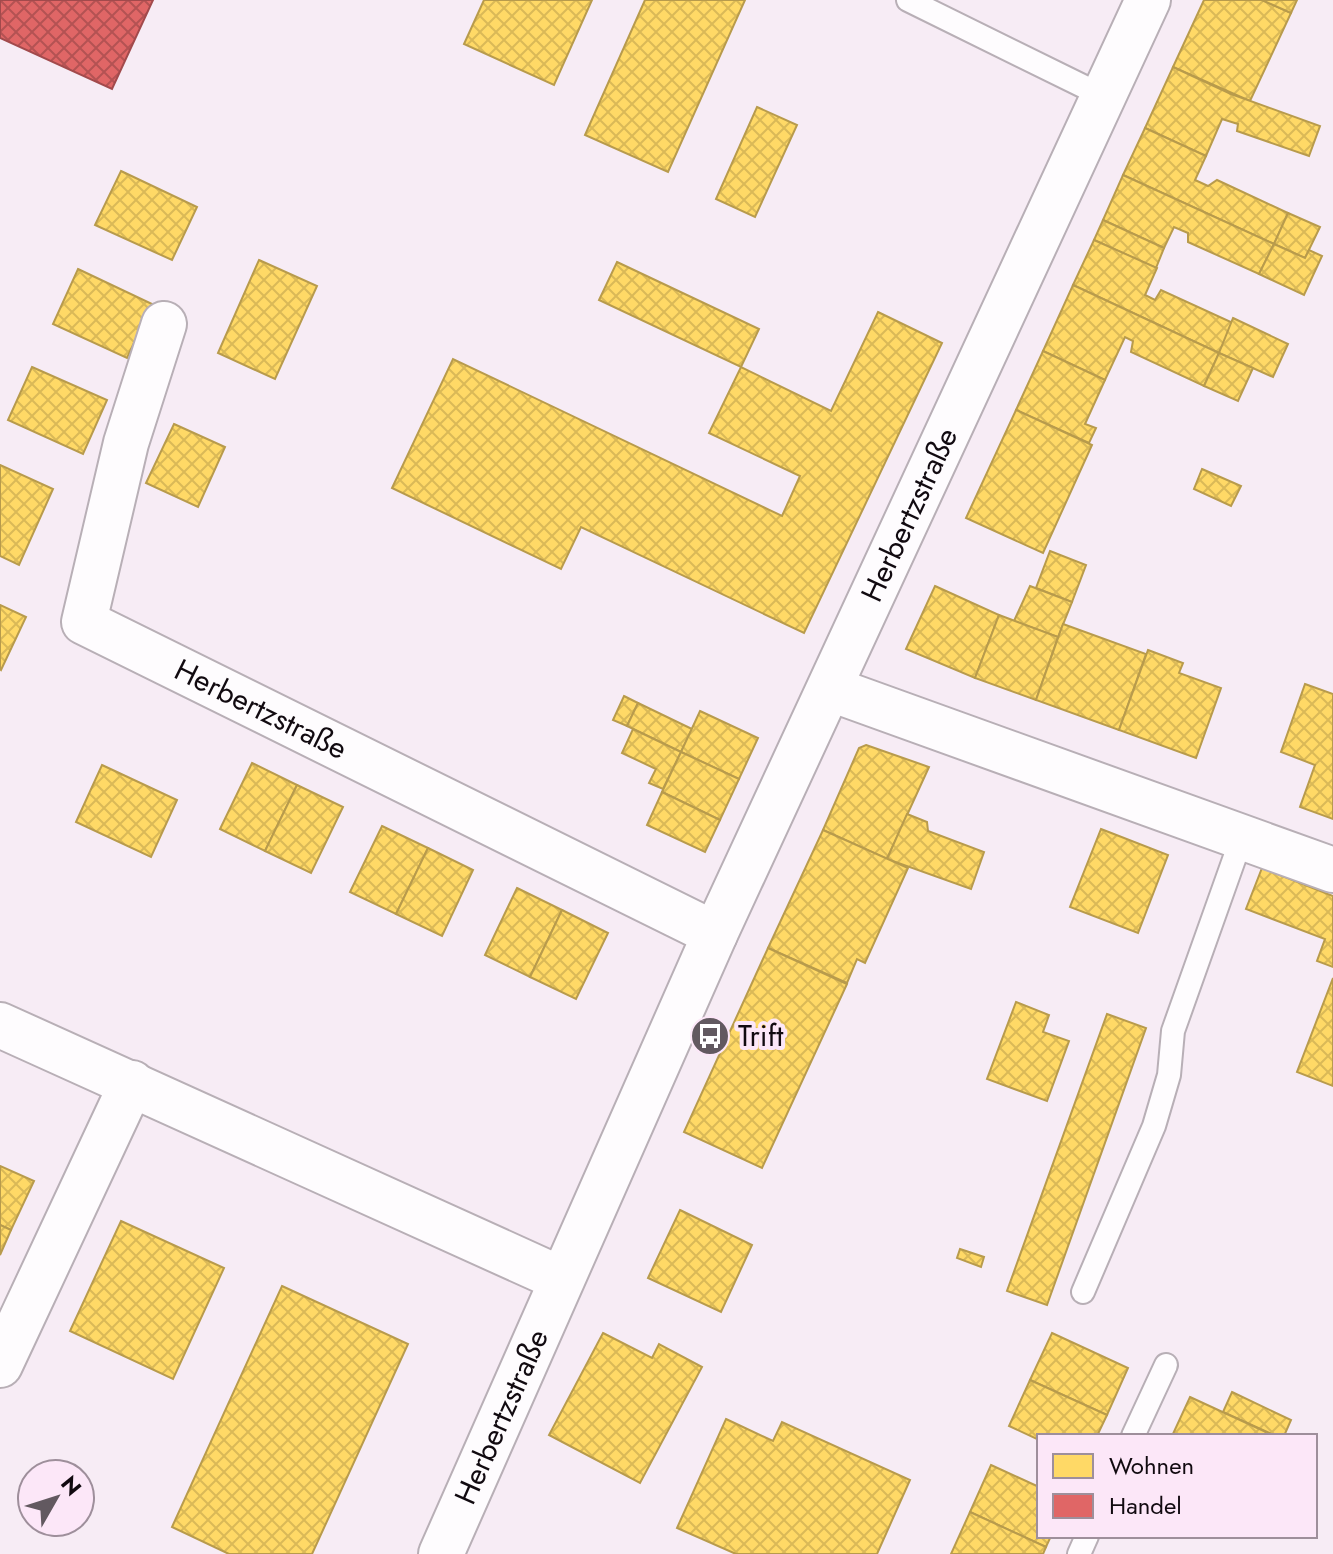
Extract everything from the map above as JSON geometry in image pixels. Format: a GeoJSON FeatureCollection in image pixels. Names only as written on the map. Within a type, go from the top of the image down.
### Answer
{"type":"FeatureCollection","features":[{"type":"Feature","properties":{"kind":"street","name":"Herbertzstraße"},"geometry":{"type":"LineString","coordinates":[[441,1554],[715,934],[1148,0]]}},
{"type":"Feature","properties":{"kind":"street","name":"Herbertzstraße"},"geometry":{"type":"LineString","coordinates":[[164,324],[126,443],[84,622],[715,934]]}},
{"type":"Feature","properties":{"kind":"street"},"geometry":{"type":"LineString","coordinates":[[831,689],[1333,870]]}},
{"type":"Feature","properties":{"kind":"street"},"geometry":{"type":"LineString","coordinates":[[0,1025],[561,1279]]}},
{"type":"Feature","properties":{"kind":"street"},"geometry":{"type":"LineString","coordinates":[[0,1365],[132,1083]]}},
{"type":"Feature","properties":{"kind":"lane"},"geometry":{"type":"LineString","coordinates":[[908,0],[1103,96]]}},
{"type":"Feature","properties":{"kind":"lane"},"geometry":{"type":"LineString","coordinates":[[1083,1292],[1154,1126],[1169,1075],[1173,1031],[1242,837]]}},
{"type":"Feature","properties":{"kind":"lane"},"geometry":{"type":"LineString","coordinates":[[1134,1434],[1166,1365]]}},
{"type":"Feature","properties":{"kind":"building: Wohnen"},"geometry":{"type":"Polygon","coordinates":[[[484,0],[592,0],[554,85],[464,44],[484,0]]]}},
{"type":"Feature","properties":{"kind":"building: Wohnen"},"geometry":{"type":"Polygon","coordinates":[[[645,0],[745,0],[668,172],[585,135],[645,0]]]}},
{"type":"Feature","properties":{"kind":"building: Wohnen"},"geometry":{"type":"Polygon","coordinates":[[[1204,0],[1262,0],[1291,13],[1250,101],[1173,67],[1204,0]]]}},
{"type":"Feature","properties":{"kind":"building: Wohnen"},"geometry":{"type":"Polygon","coordinates":[[[1262,0],[1297,0],[1291,13],[1262,0]]]}},
{"type":"Feature","properties":{"kind":"building: Wohnen"},"geometry":{"type":"Polygon","coordinates":[[[1173,67],[1231,94],[1320,126],[1309,156],[1237,131],[1238,124],[1222,119],[1206,156],[1145,128],[1173,67]]]}},
{"type":"Feature","properties":{"kind":"building: Wohnen"},"geometry":{"type":"Polygon","coordinates":[[[757,107],[797,125],[755,217],[716,199],[757,107]]]}},
{"type":"Feature","properties":{"kind":"building: Wohnen"},"geometry":{"type":"Polygon","coordinates":[[[1145,128],[1206,156],[1195,180],[1208,186],[1217,180],[1288,213],[1274,244],[1123,175],[1145,128]]]}},
{"type":"Feature","properties":{"kind":"building: Wohnen"},"geometry":{"type":"Polygon","coordinates":[[[121,171],[197,207],[172,260],[95,225],[121,171]]]}},
{"type":"Feature","properties":{"kind":"building: Wohnen"},"geometry":{"type":"Polygon","coordinates":[[[1123,175],[1274,244],[1259,274],[1188,242],[1188,233],[1174,227],[1164,248],[1103,220],[1123,175]]]}},
{"type":"Feature","properties":{"kind":"building: Wohnen"},"geometry":{"type":"Polygon","coordinates":[[[1288,213],[1320,227],[1305,258],[1274,244],[1288,213]]]}},
{"type":"Feature","properties":{"kind":"building: Wohnen"},"geometry":{"type":"Polygon","coordinates":[[[1103,220],[1164,248],[1156,268],[1094,240],[1103,220]]]}},
{"type":"Feature","properties":{"kind":"building: Wohnen"},"geometry":{"type":"Polygon","coordinates":[[[1094,240],[1157,268],[1145,295],[1155,300],[1161,290],[1233,323],[1219,353],[1073,285],[1094,240]]]}},
{"type":"Feature","properties":{"kind":"building: Wohnen"},"geometry":{"type":"Polygon","coordinates":[[[1274,244],[1305,258],[1309,250],[1322,256],[1304,295],[1259,274],[1274,244]]]}},
{"type":"Feature","properties":{"kind":"building: Wohnen"},"geometry":{"type":"Polygon","coordinates":[[[259,260],[317,286],[275,379],[218,353],[259,260]]]}},
{"type":"Feature","properties":{"kind":"building: Wohnen"},"geometry":{"type":"Polygon","coordinates":[[[617,262],[759,329],[741,367],[599,300],[617,262]]]}},
{"type":"Feature","properties":{"kind":"building: Wohnen"},"geometry":{"type":"Polygon","coordinates":[[[78,269],[152,304],[127,358],[53,324],[78,269]]]}},
{"type":"Feature","properties":{"kind":"building: Wohnen"},"geometry":{"type":"Polygon","coordinates":[[[1073,285],[1219,353],[1204,386],[1131,352],[1133,341],[1125,337],[1105,380],[1043,351],[1073,285]]]}},
{"type":"Feature","properties":{"kind":"building: Wohnen"},"geometry":{"type":"Polygon","coordinates":[[[878,312],[942,343],[804,633],[581,527],[561,569],[392,488],[453,359],[782,516],[800,476],[709,433],[741,367],[831,411],[878,312]]]}},
{"type":"Feature","properties":{"kind":"building: Wohnen"},"geometry":{"type":"Polygon","coordinates":[[[1233,318],[1288,344],[1273,377],[1219,353],[1233,318]]]}},
{"type":"Feature","properties":{"kind":"building: Wohnen"},"geometry":{"type":"Polygon","coordinates":[[[1043,351],[1105,380],[1085,424],[1096,428],[1089,443],[1016,410],[1043,351]]]}},
{"type":"Feature","properties":{"kind":"building: Wohnen"},"geometry":{"type":"Polygon","coordinates":[[[1219,353],[1253,368],[1238,401],[1204,386],[1219,353]]]}},
{"type":"Feature","properties":{"kind":"building: Wohnen"},"geometry":{"type":"Polygon","coordinates":[[[32,367],[107,400],[83,454],[8,420],[32,367]]]}},
{"type":"Feature","properties":{"kind":"building: Wohnen"},"geometry":{"type":"Polygon","coordinates":[[[1016,410],[1092,445],[1043,553],[966,518],[1016,410]]]}},
{"type":"Feature","properties":{"kind":"building: Wohnen"},"geometry":{"type":"Polygon","coordinates":[[[174,424],[225,447],[198,507],[146,483],[174,424]]]}},
{"type":"Feature","properties":{"kind":"building: Wohnen"},"geometry":{"type":"Polygon","coordinates":[[[0,465],[53,489],[19,565],[0,556],[0,465]]]}},
{"type":"Feature","properties":{"kind":"building: Wohnen"},"geometry":{"type":"Polygon","coordinates":[[[1202,469],[1241,486],[1231,506],[1194,489],[1202,469]]]}},
{"type":"Feature","properties":{"kind":"building: Wohnen"},"geometry":{"type":"Polygon","coordinates":[[[1050,551],[1086,565],[1072,602],[1036,588],[1050,551]]]}},
{"type":"Feature","properties":{"kind":"building: Wohnen"},"geometry":{"type":"Polygon","coordinates":[[[935,586],[999,615],[975,678],[906,649],[935,586]]]}},
{"type":"Feature","properties":{"kind":"building: Wohnen"},"geometry":{"type":"Polygon","coordinates":[[[1030,586],[1072,602],[1058,637],[1014,621],[1030,586]]]}},
{"type":"Feature","properties":{"kind":"building: Wohnen"},"geometry":{"type":"Polygon","coordinates":[[[0,605],[26,617],[1,670],[0,669],[0,605]]]}},
{"type":"Feature","properties":{"kind":"building: Wohnen"},"geometry":{"type":"Polygon","coordinates":[[[999,615],[1058,637],[1036,700],[975,678],[999,615]]]}},
{"type":"Feature","properties":{"kind":"building: Wohnen"},"geometry":{"type":"Polygon","coordinates":[[[1063,624],[1146,654],[1119,730],[1036,700],[1063,624]]]}},
{"type":"Feature","properties":{"kind":"building: Wohnen"},"geometry":{"type":"Polygon","coordinates":[[[1148,650],[1183,663],[1179,673],[1221,688],[1196,758],[1119,730],[1148,650]]]}},
{"type":"Feature","properties":{"kind":"building: Wohnen"},"geometry":{"type":"Polygon","coordinates":[[[1305,684],[1333,694],[1333,819],[1300,807],[1315,765],[1281,752],[1305,684]]]}},
{"type":"Feature","properties":{"kind":"building: Wohnen"},"geometry":{"type":"Polygon","coordinates":[[[624,696],[638,703],[627,726],[613,720],[624,696]]]}},
{"type":"Feature","properties":{"kind":"building: Wohnen"},"geometry":{"type":"Polygon","coordinates":[[[638,703],[692,729],[681,752],[627,726],[638,703]]]}},
{"type":"Feature","properties":{"kind":"building: Wohnen"},"geometry":{"type":"Polygon","coordinates":[[[700,711],[758,738],[739,779],[681,752],[700,711]]]}},
{"type":"Feature","properties":{"kind":"building: Wohnen"},"geometry":{"type":"Polygon","coordinates":[[[633,729],[681,752],[663,789],[649,783],[656,769],[622,753],[633,729]]]}},
{"type":"Feature","properties":{"kind":"building: Wohnen"},"geometry":{"type":"Polygon","coordinates":[[[866,745],[929,767],[887,859],[823,830],[859,748],[866,745]]]}},
{"type":"Feature","properties":{"kind":"building: Wohnen"},"geometry":{"type":"Polygon","coordinates":[[[681,752],[739,779],[720,820],[662,792],[681,752]]]}},
{"type":"Feature","properties":{"kind":"building: Wohnen"},"geometry":{"type":"Polygon","coordinates":[[[252,763],[297,785],[265,851],[220,829],[252,763]]]}},
{"type":"Feature","properties":{"kind":"building: Wohnen"},"geometry":{"type":"Polygon","coordinates":[[[102,765],[177,800],[151,857],[76,822],[102,765]]]}},
{"type":"Feature","properties":{"kind":"building: Wohnen"},"geometry":{"type":"Polygon","coordinates":[[[297,785],[343,807],[311,873],[265,851],[297,785]]]}},
{"type":"Feature","properties":{"kind":"building: Wohnen"},"geometry":{"type":"Polygon","coordinates":[[[662,792],[720,820],[705,852],[647,825],[662,792]]]}},
{"type":"Feature","properties":{"kind":"building: Wohnen"},"geometry":{"type":"Polygon","coordinates":[[[907,814],[927,822],[928,831],[984,852],[971,889],[887,859],[907,814]]]}},
{"type":"Feature","properties":{"kind":"building: Wohnen"},"geometry":{"type":"Polygon","coordinates":[[[382,826],[428,848],[396,914],[350,892],[382,826]]]}},
{"type":"Feature","properties":{"kind":"building: Wohnen"},"geometry":{"type":"Polygon","coordinates":[[[1101,829],[1168,855],[1138,933],[1070,907],[1101,829]]]}},
{"type":"Feature","properties":{"kind":"building: Wohnen"},"geometry":{"type":"Polygon","coordinates":[[[823,830],[908,868],[865,963],[857,959],[847,983],[768,948],[823,830]]]}},
{"type":"Feature","properties":{"kind":"building: Wohnen"},"geometry":{"type":"Polygon","coordinates":[[[428,848],[473,870],[442,936],[396,914],[428,848]]]}},
{"type":"Feature","properties":{"kind":"building: Wohnen"},"geometry":{"type":"Polygon","coordinates":[[[1262,868],[1333,896],[1333,967],[1317,961],[1325,939],[1246,909],[1262,868]]]}},
{"type":"Feature","properties":{"kind":"building: Wohnen"},"geometry":{"type":"Polygon","coordinates":[[[517,888],[562,910],[530,977],[485,955],[517,888]]]}},
{"type":"Feature","properties":{"kind":"building: Wohnen"},"geometry":{"type":"Polygon","coordinates":[[[562,910],[608,933],[576,999],[530,977],[562,910]]]}},
{"type":"Feature","properties":{"kind":"building: Wohnen"},"geometry":{"type":"Polygon","coordinates":[[[768,948],[847,984],[762,1168],[684,1132],[768,948]]]}},
{"type":"Feature","properties":{"kind":"building: Wohnen"},"geometry":{"type":"Polygon","coordinates":[[[1333,978],[1333,1086],[1297,1072],[1333,978]]]}},
{"type":"Feature","properties":{"kind":"building: Wohnen"},"geometry":{"type":"Polygon","coordinates":[[[1016,1002],[1049,1015],[1043,1032],[1069,1041],[1047,1101],[987,1079],[1016,1002]]]}},
{"type":"Feature","properties":{"kind":"building: Wohnen"},"geometry":{"type":"Polygon","coordinates":[[[1107,1014],[1146,1028],[1047,1305],[1007,1291],[1107,1014]]]}},
{"type":"Feature","properties":{"kind":"building: Wohnen"},"geometry":{"type":"Polygon","coordinates":[[[0,1166],[34,1181],[11,1230],[0,1225],[0,1166]]]}},
{"type":"Feature","properties":{"kind":"building: Wohnen"},"geometry":{"type":"Polygon","coordinates":[[[680,1210],[752,1245],[721,1312],[648,1278],[680,1210]]]}},
{"type":"Feature","properties":{"kind":"building: Wohnen"},"geometry":{"type":"Polygon","coordinates":[[[121,1221],[224,1268],[173,1379],[70,1331],[121,1221]]]}},
{"type":"Feature","properties":{"kind":"building: Wohnen"},"geometry":{"type":"Polygon","coordinates":[[[0,1225],[11,1230],[0,1255],[0,1225]]]}},
{"type":"Feature","properties":{"kind":"building: Wohnen"},"geometry":{"type":"Polygon","coordinates":[[[960,1249],[984,1257],[981,1267],[957,1258],[960,1249]]]}},
{"type":"Feature","properties":{"kind":"building: Wohnen"},"geometry":{"type":"Polygon","coordinates":[[[282,1286],[408,1344],[312,1554],[229,1554],[172,1527],[282,1286]]]}},
{"type":"Feature","properties":{"kind":"building: Wohnen"},"geometry":{"type":"Polygon","coordinates":[[[603,1333],[652,1358],[659,1344],[702,1367],[640,1483],[549,1435],[603,1333]]]}},
{"type":"Feature","properties":{"kind":"building: Wohnen"},"geometry":{"type":"Polygon","coordinates":[[[1052,1333],[1128,1368],[1107,1415],[1030,1380],[1052,1333]]]}},
{"type":"Feature","properties":{"kind":"building: Wohnen"},"geometry":{"type":"Polygon","coordinates":[[[1030,1380],[1107,1415],[1098,1434],[1037,1434],[1037,1439],[1009,1426],[1030,1380]]]}},
{"type":"Feature","properties":{"kind":"building: Wohnen"},"geometry":{"type":"Polygon","coordinates":[[[1232,1392],[1291,1420],[1285,1434],[1272,1434],[1223,1412],[1232,1392]]]}},
{"type":"Feature","properties":{"kind":"building: Wohnen"},"geometry":{"type":"Polygon","coordinates":[[[1190,1397],[1266,1432],[1265,1434],[1173,1434],[1190,1397]]]}},
{"type":"Feature","properties":{"kind":"building: Wohnen"},"geometry":{"type":"Polygon","coordinates":[[[726,1419],[773,1441],[782,1422],[910,1480],[877,1554],[736,1554],[677,1528],[726,1419]]]}},
{"type":"Feature","properties":{"kind":"building: Wohnen"},"geometry":{"type":"Polygon","coordinates":[[[991,1465],[1037,1486],[1037,1538],[1050,1538],[1046,1547],[970,1512],[991,1465]]]}},
{"type":"Feature","properties":{"kind":"building: Wohnen"},"geometry":{"type":"Polygon","coordinates":[[[970,1512],[1046,1547],[1043,1554],[951,1554],[970,1512]]]}},
{"type":"Feature","properties":{"kind":"building: Handel"},"geometry":{"type":"Polygon","coordinates":[[[0,0],[153,0],[112,89],[0,38],[0,0]]]}},
{"type":"Feature","properties":{"kind":"place","name":"Trift"},"geometry":{"type":"Point","coordinates":[710,1036]}}]}
